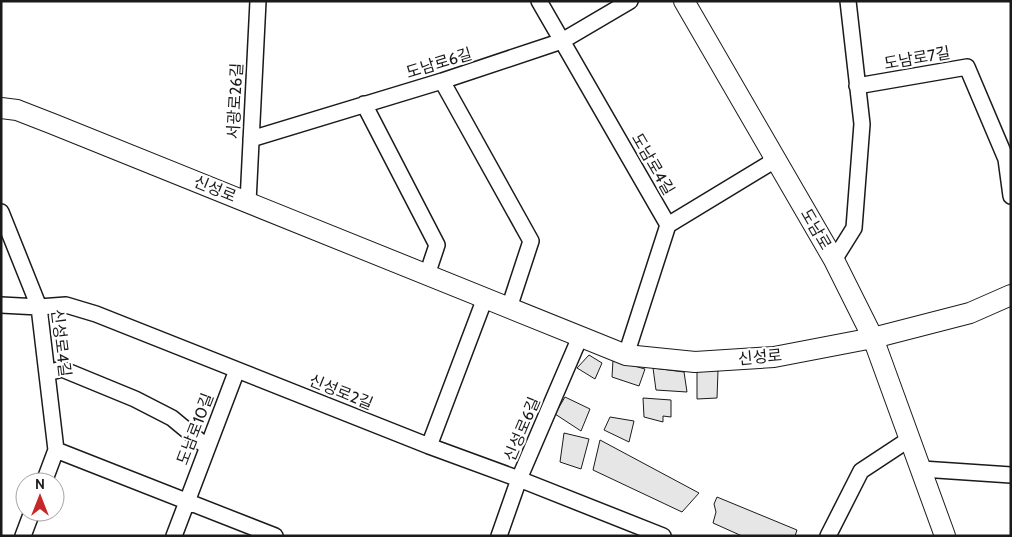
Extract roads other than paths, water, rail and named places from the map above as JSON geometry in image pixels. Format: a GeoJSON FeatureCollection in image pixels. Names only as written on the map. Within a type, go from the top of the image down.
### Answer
{"type":"FeatureCollection","features":[{"type":"Feature","properties":{"kind":"street","name":"서광로26길"},"geometry":{"type":"LineString","coordinates":[[248,202],[258,1]]}},
{"type":"Feature","properties":{"kind":"street","name":"도남로4길"},"geometry":{"type":"LineString","coordinates":[[539,1],[668,225]]}},
{"type":"Feature","properties":{"kind":"street","name":"도남로6길"},"geometry":{"type":"LineString","coordinates":[[251,139],[442,81],[562,41],[630,1]]}},
{"type":"Feature","properties":{"kind":"street","name":"도남로"},"geometry":{"type":"LineString","coordinates":[[684,1],[834,260],[873,338],[946,536]]}},
{"type":"Feature","properties":{"kind":"street"},"geometry":{"type":"LineString","coordinates":[[834,260],[854,228],[862,124],[848,1]]}},
{"type":"Feature","properties":{"kind":"street","name":"도남로7길"},"geometry":{"type":"LineString","coordinates":[[857,86],[967,67],[1006,159],[1011,196]]}},
{"type":"Feature","properties":{"kind":"street"},"geometry":{"type":"LineString","coordinates":[[442,81],[531,241],[509,308]]}},
{"type":"Feature","properties":{"kind":"street"},"geometry":{"type":"LineString","coordinates":[[364,104],[437,245],[427,275]]}},
{"type":"Feature","properties":{"kind":"street","name":"신성로"},"geometry":{"type":"LineString","coordinates":[[1,108],[17,110],[53,124],[626,355],[695,362],[774,358],[873,338],[970,313],[1011,295]]}},
{"type":"Feature","properties":{"kind":"street"},"geometry":{"type":"LineString","coordinates":[[626,355],[668,225],[776,160]]}},
{"type":"Feature","properties":{"kind":"street","name":"신성로4길"},"geometry":{"type":"LineString","coordinates":[[1,212],[39,307],[56,450],[48,472]]}},
{"type":"Feature","properties":{"kind":"street"},"geometry":{"type":"LineString","coordinates":[[429,446],[485,298]]}},
{"type":"Feature","properties":{"kind":"street","name":"신성로2길"},"geometry":{"type":"LineString","coordinates":[[1,305],[39,307],[66,305],[96,314],[429,446],[664,536]]}},
{"type":"Feature","properties":{"kind":"street","name":"신성로6길"},"geometry":{"type":"LineString","coordinates":[[499,536],[519,479],[580,336]]}},
{"type":"Feature","properties":{"kind":"street"},"geometry":{"type":"LineString","coordinates":[[47,373],[62,369],[135,399],[172,418],[206,447]]}},
{"type":"Feature","properties":{"kind":"street","name":"도남로10길"},"geometry":{"type":"LineString","coordinates":[[174,536],[206,447],[237,370]]}},
{"type":"Feature","properties":{"kind":"street"},"geometry":{"type":"LineString","coordinates":[[829,535],[861,471],[911,438]]}},
{"type":"Feature","properties":{"kind":"street"},"geometry":{"type":"LineString","coordinates":[[56,450],[275,536]]}},
{"type":"Feature","properties":{"kind":"street"},"geometry":{"type":"LineString","coordinates":[[922,469],[1011,475]]}},
{"type":"Feature","properties":{"kind":"street"},"geometry":{"type":"LineString","coordinates":[[23,536],[28,522]]}}]}
